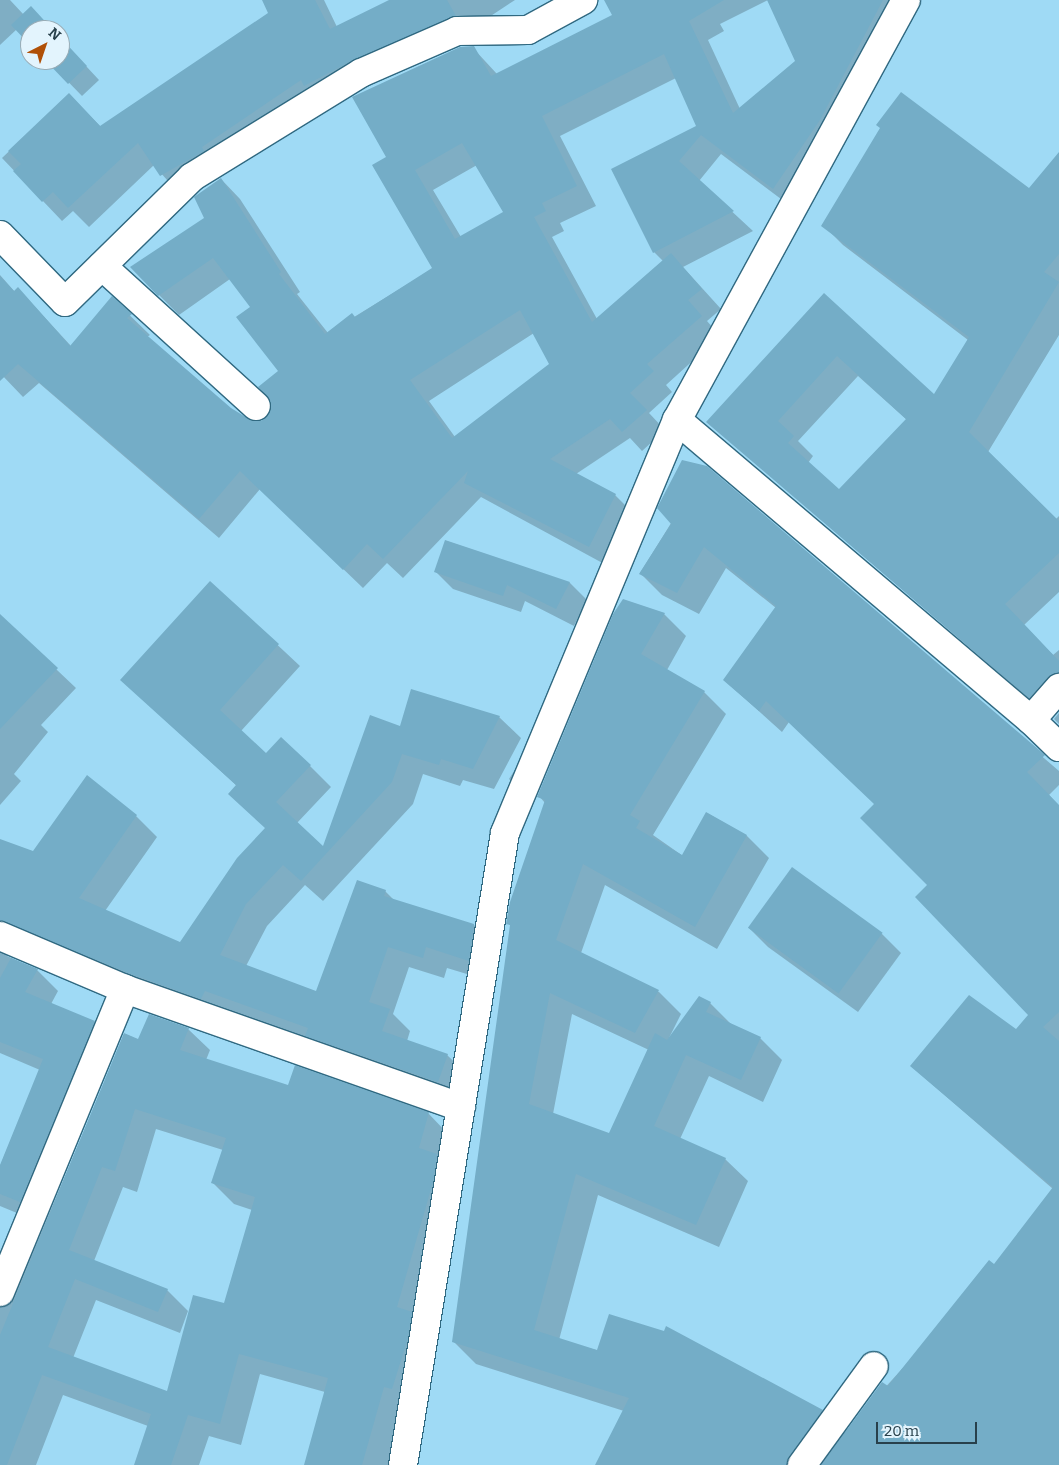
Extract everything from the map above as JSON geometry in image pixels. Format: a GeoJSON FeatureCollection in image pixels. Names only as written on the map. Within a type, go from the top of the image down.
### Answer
{"type":"FeatureCollection","features":[{"type":"Feature","properties":{"kind":"street"},"geometry":{"type":"LineString","coordinates":[[0,235],[65,302],[192,177],[361,73],[457,31],[528,30],[583,0]]}},
{"type":"Feature","properties":{"kind":"street"},"geometry":{"type":"LineString","coordinates":[[403,1465],[505,833],[677,420],[906,0]]}},
{"type":"Feature","properties":{"kind":"street"},"geometry":{"type":"LineString","coordinates":[[102,266],[256,406]]}},
{"type":"Feature","properties":{"kind":"street"},"geometry":{"type":"LineString","coordinates":[[677,420],[1031,720],[1059,747]]}},
{"type":"Feature","properties":{"kind":"street"},"geometry":{"type":"LineString","coordinates":[[1031,720],[1059,688]]}},
{"type":"Feature","properties":{"kind":"street"},"geometry":{"type":"LineString","coordinates":[[0,936],[125,989],[461,1107]]}},
{"type":"Feature","properties":{"kind":"street"},"geometry":{"type":"LineString","coordinates":[[0,1292],[125,989]]}},
{"type":"Feature","properties":{"kind":"street"},"geometry":{"type":"LineString","coordinates":[[802,1465],[874,1366]]}},
{"type":"Feature","properties":{"kind":"building"},"geometry":{"type":"Polygon","coordinates":[[[262,0],[315,0],[330,29],[389,0],[447,0],[456,16],[355,59],[304,86],[301,80],[202,147],[204,151],[160,176],[138,143],[68,208],[53,192],[42,202],[13,171],[21,164],[8,151],[69,93],[100,126],[268,13],[262,0]]]}},
{"type":"Feature","properties":{"kind":"building"},"geometry":{"type":"Polygon","coordinates":[[[604,0],[724,0],[689,21],[733,113],[795,61],[767,0],[883,0],[820,120],[773,189],[701,135],[679,161],[734,211],[653,253],[611,169],[696,126],[664,54],[542,116],[577,186],[542,203],[546,211],[534,217],[592,322],[671,253],[702,289],[688,300],[702,316],[647,364],[654,371],[630,393],[647,410],[622,432],[610,419],[550,459],[616,494],[589,547],[464,483],[468,471],[383,559],[367,544],[343,570],[240,471],[199,519],[18,364],[0,381],[0,276],[14,291],[18,287],[70,346],[112,296],[132,314],[127,318],[231,408],[252,421],[261,421],[268,416],[271,402],[258,387],[278,371],[236,317],[250,307],[213,258],[158,296],[130,267],[204,218],[194,197],[221,178],[281,272],[279,274],[325,334],[352,313],[355,317],[432,268],[372,165],[386,157],[352,97],[460,47],[474,46],[491,76],[612,15],[604,0]],[[462,143],[415,170],[455,239],[503,212],[462,143]],[[520,310],[410,380],[452,438],[549,364],[520,310]]]}},
{"type":"Feature","properties":{"kind":"building"},"geometry":{"type":"Polygon","coordinates":[[[31,6],[44,20],[20,20],[20,34],[11,25],[31,6]]]}},
{"type":"Feature","properties":{"kind":"building"},"geometry":{"type":"Polygon","coordinates":[[[70,48],[87,66],[68,84],[55,70],[70,70],[70,48]]]}},
{"type":"Feature","properties":{"kind":"building"},"geometry":{"type":"Polygon","coordinates":[[[901,92],[1029,188],[1059,152],[1059,254],[1044,272],[1059,282],[969,432],[1059,521],[1059,553],[1005,604],[1059,661],[1059,673],[1048,677],[1029,698],[706,422],[824,293],[934,394],[969,337],[821,226],[880,128],[876,125],[901,92]],[[837,356],[778,421],[794,436],[788,443],[839,489],[906,419],[837,356]]]}},
{"type":"Feature","properties":{"kind":"building"},"geometry":{"type":"Polygon","coordinates":[[[682,460],[707,466],[1045,755],[1027,772],[1059,805],[1059,1012],[1043,1027],[1059,1041],[1059,1465],[821,1465],[882,1382],[888,1386],[989,1260],[994,1264],[1053,1187],[910,1066],[969,995],[1016,1029],[1028,1015],[915,897],[927,885],[860,818],[874,804],[766,701],[759,711],[723,680],[776,606],[704,547],[677,593],[639,574],[671,524],[657,508],[682,460]]]}},
{"type":"Feature","properties":{"kind":"building"},"geometry":{"type":"Polygon","coordinates":[[[445,540],[570,582],[556,609],[507,585],[503,596],[434,572],[445,540]]]}},
{"type":"Feature","properties":{"kind":"building"},"geometry":{"type":"Polygon","coordinates":[[[210,581],[279,644],[220,710],[266,753],[281,737],[311,765],[276,802],[323,846],[370,715],[400,726],[411,689],[500,716],[473,769],[441,759],[439,765],[402,754],[392,782],[301,881],[283,865],[246,904],[220,955],[316,991],[357,880],[386,890],[384,896],[474,924],[469,961],[426,947],[423,958],[388,947],[369,1002],[390,1009],[382,1031],[448,1054],[438,1082],[305,1036],[308,1028],[205,991],[201,999],[131,974],[0,921],[0,839],[33,851],[87,775],[137,815],[79,898],[180,942],[237,858],[265,828],[228,794],[236,785],[120,680],[210,581]]]}},
{"type":"Feature","properties":{"kind":"building"},"geometry":{"type":"Polygon","coordinates":[[[623,599],[665,613],[641,654],[705,691],[630,815],[640,821],[636,828],[682,855],[706,812],[747,835],[695,927],[583,864],[556,940],[659,990],[635,1033],[550,993],[529,1104],[609,1133],[655,1033],[667,1040],[699,996],[711,1002],[706,1012],[761,1037],[741,1080],[686,1055],[654,1126],[726,1158],[696,1225],[576,1174],[534,1330],[597,1350],[609,1314],[664,1331],[666,1326],[823,1410],[789,1456],[787,1465],[595,1465],[629,1398],[452,1342],[510,925],[506,924],[510,902],[545,800],[537,797],[613,614],[623,599]]]}},
{"type":"Feature","properties":{"kind":"building"},"geometry":{"type":"Polygon","coordinates":[[[0,614],[58,668],[0,729],[0,614]]]}},
{"type":"Feature","properties":{"kind":"building"},"geometry":{"type":"Polygon","coordinates":[[[792,867],[883,933],[839,994],[748,928],[792,867]]]}},
{"type":"Feature","properties":{"kind":"building"},"geometry":{"type":"Polygon","coordinates":[[[11,958],[38,969],[25,992],[95,1021],[20,1202],[0,1194],[0,1165],[43,1059],[0,1042],[0,978],[11,958]]]}},
{"type":"Feature","properties":{"kind":"building"},"geometry":{"type":"Polygon","coordinates":[[[149,1014],[189,1028],[180,1050],[288,1085],[295,1065],[429,1112],[419,1148],[437,1154],[433,1182],[397,1307],[412,1312],[408,1338],[392,1389],[384,1387],[362,1465],[304,1465],[328,1378],[239,1354],[220,1424],[188,1415],[171,1465],[134,1465],[151,1414],[42,1375],[7,1465],[0,1465],[0,1335],[124,1033],[138,1039],[149,1014]],[[135,1109],[115,1171],[102,1167],[69,1250],[168,1289],[158,1312],[75,1279],[48,1347],[167,1391],[193,1295],[224,1303],[255,1197],[211,1183],[226,1138],[135,1109]]]}}]}
